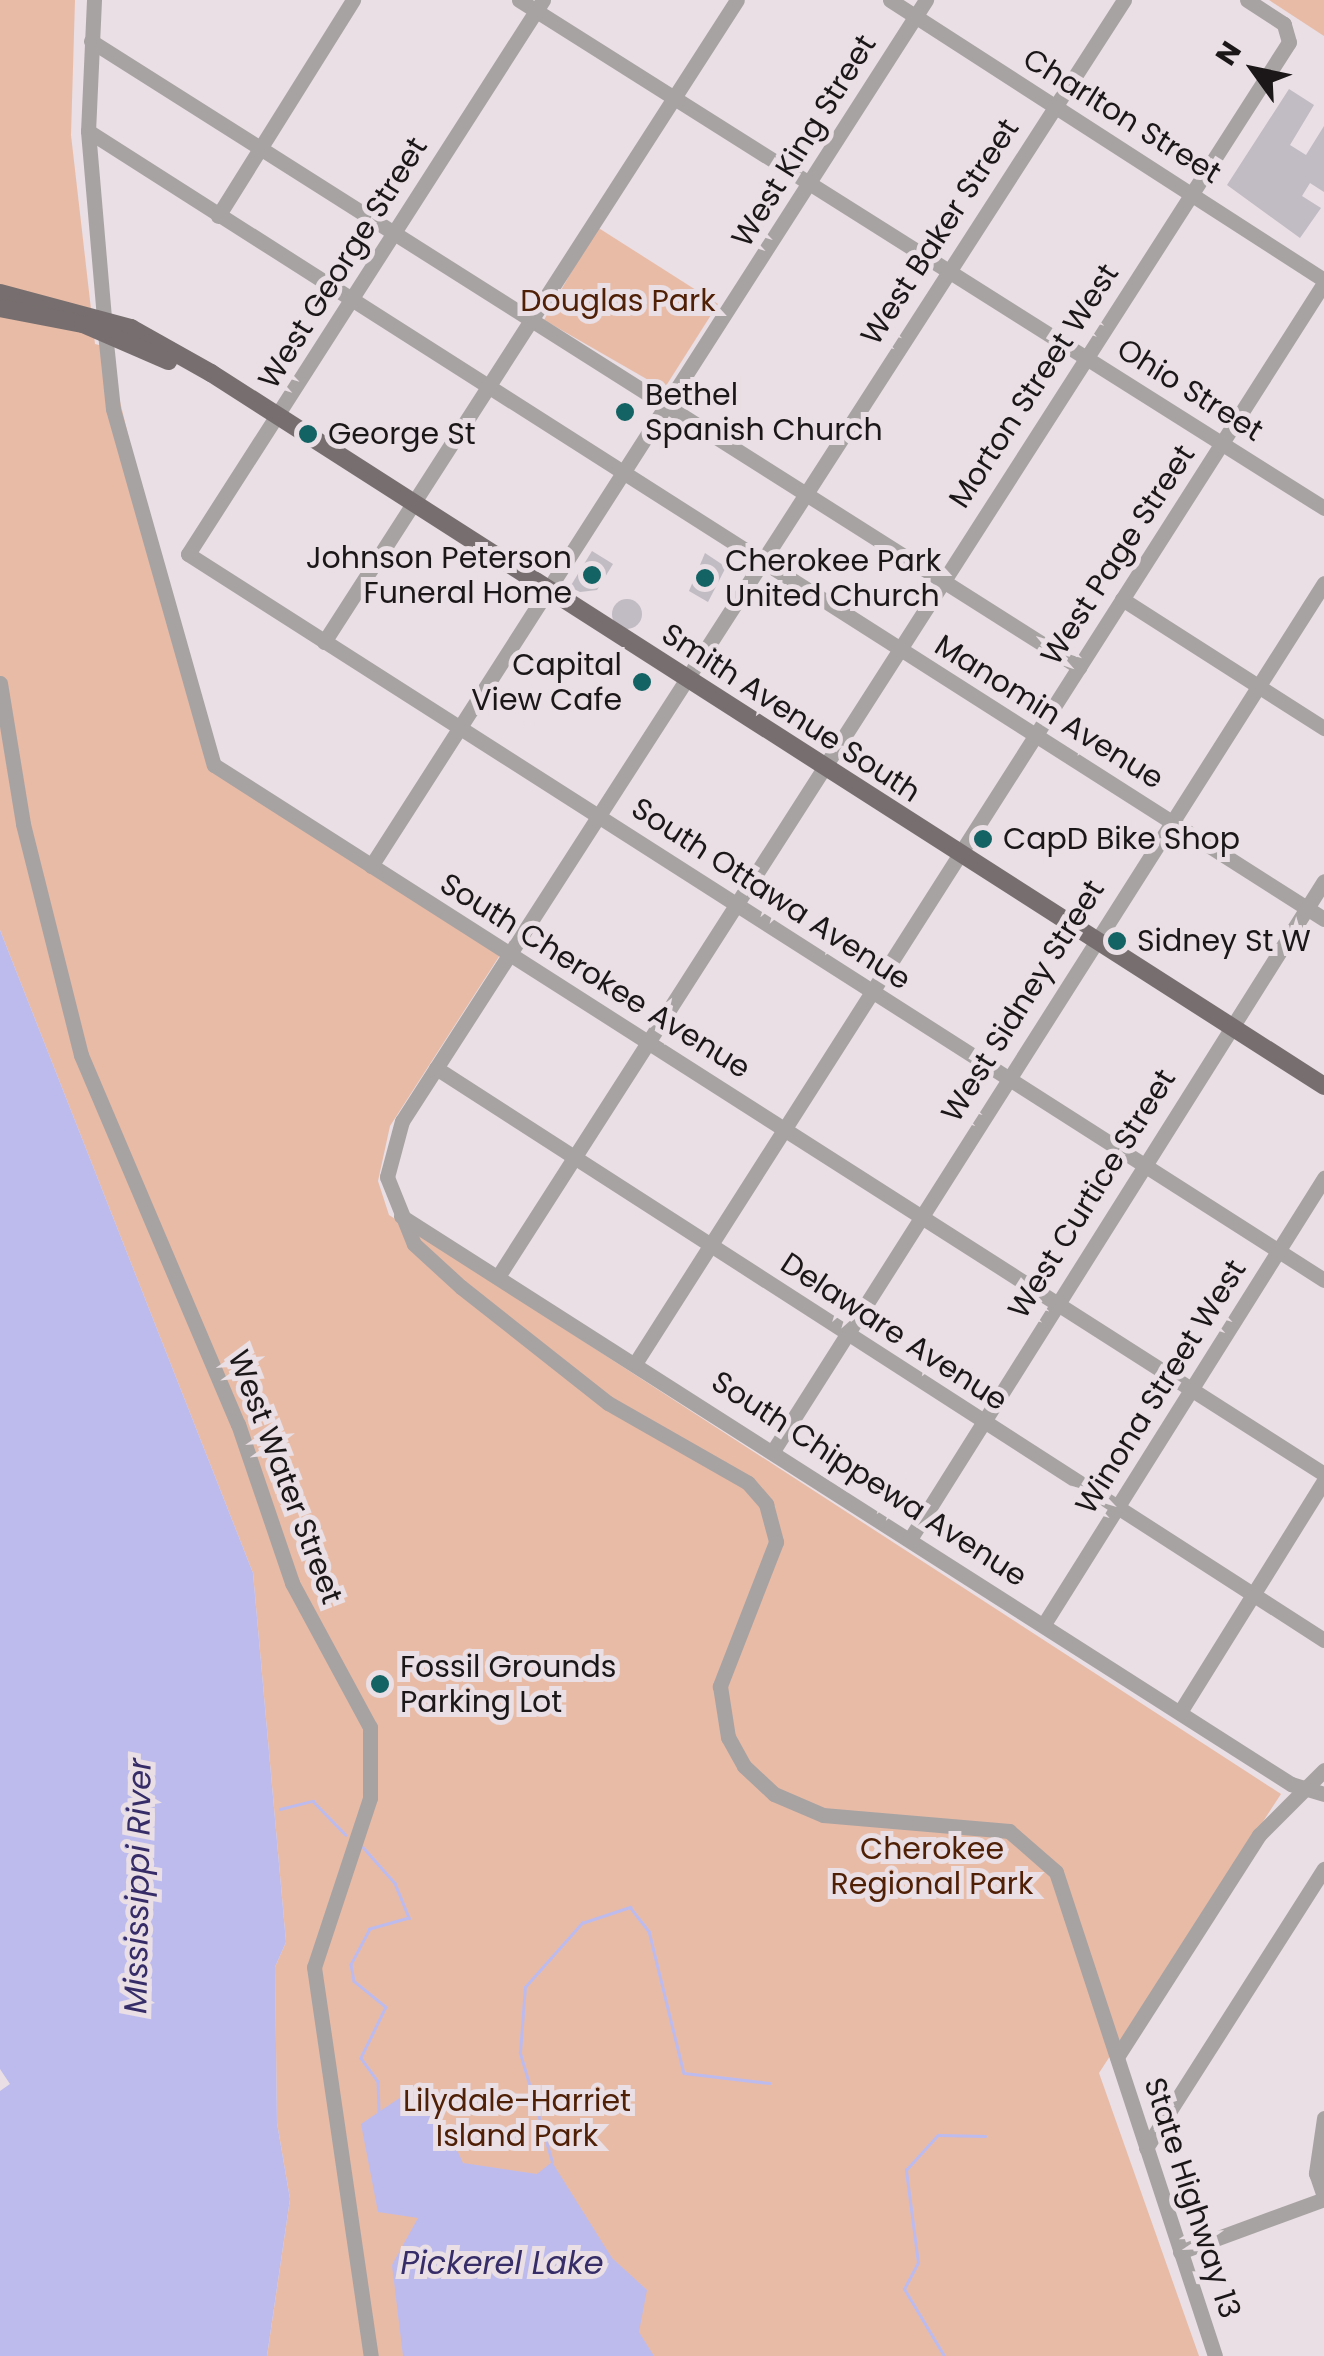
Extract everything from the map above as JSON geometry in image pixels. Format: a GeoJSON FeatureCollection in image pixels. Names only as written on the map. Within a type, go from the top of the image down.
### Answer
{"type":"FeatureCollection","features":[{"type":"Feature","properties":{"kind":"main road","name":"Smith Avenue South"},"geometry":{"type":"LineString","coordinates":[[0,293],[105,326],[228,387],[1324,1086]]}},
{"type":"Feature","properties":{"kind":"main road","name":"Smith Avenue South"},"geometry":{"type":"LineString","coordinates":[[0,308],[82,318]]}},
{"type":"Feature","properties":{"kind":"street","name":"South Cherokee Avenue"},"geometry":{"type":"LineString","coordinates":[[94,0],[88,131],[113,409],[209,759],[1324,1477]]}},
{"type":"Feature","properties":{"kind":"street"},"geometry":{"type":"LineString","coordinates":[[218,216],[353,0]]}},
{"type":"Feature","properties":{"kind":"street","name":"Ohio Street"},"geometry":{"type":"LineString","coordinates":[[519,0],[539,5],[674,97],[1324,508]]}},
{"type":"Feature","properties":{"kind":"street"},"geometry":{"type":"LineString","coordinates":[[324,642],[737,0]]}},
{"type":"Feature","properties":{"kind":"street","name":"Charlton Street"},"geometry":{"type":"LineString","coordinates":[[890,0],[1324,281]]}},
{"type":"Feature","properties":{"kind":"street","name":"West King Street"},"geometry":{"type":"LineString","coordinates":[[371,866],[926,0]]}},
{"type":"Feature","properties":{"kind":"street","name":"West Baker Street"},"geometry":{"type":"LineString","coordinates":[[397,1213],[391,1151],[436,1068],[1124,0]]}},
{"type":"Feature","properties":{"kind":"street","name":"Morton Street West"},"geometry":{"type":"LineString","coordinates":[[499,1275],[821,765],[1192,192],[1289,32],[1247,0]]}},
{"type":"Feature","properties":{"kind":"street","name":"West George Street"},"geometry":{"type":"LineString","coordinates":[[188,554],[539,5]]}},
{"type":"Feature","properties":{"kind":"street"},"geometry":{"type":"LineString","coordinates":[[91,41],[1079,666]]}},
{"type":"Feature","properties":{"kind":"street","name":"Manomin Avenue"},"geometry":{"type":"LineString","coordinates":[[88,131],[1324,920]]}},
{"type":"Feature","properties":{"kind":"street","name":"West Page Street"},"geometry":{"type":"LineString","coordinates":[[636,1362],[782,1127],[1324,281]]}},
{"type":"Feature","properties":{"kind":"street"},"geometry":{"type":"LineString","coordinates":[[157,560],[188,554]]}},
{"type":"Feature","properties":{"kind":"street","name":"South Ottawa Avenue"},"geometry":{"type":"LineString","coordinates":[[188,554],[1324,1280]]}},
{"type":"Feature","properties":{"kind":"street","name":"West Sidney Street"},"geometry":{"type":"LineString","coordinates":[[773,1451],[844,1332],[1324,582]]}},
{"type":"Feature","properties":{"kind":"street"},"geometry":{"type":"LineString","coordinates":[[1122,600],[1324,728]]}},
{"type":"Feature","properties":{"kind":"street","name":"West Water Street"},"geometry":{"type":"LineString","coordinates":[[0,683],[22,824],[81,1055],[238,1424],[292,1583],[370,1727],[370,1798],[314,1967],[371,2356]]}},
{"type":"Feature","properties":{"kind":"street","name":"West Curtice Street"},"geometry":{"type":"LineString","coordinates":[[910,1539],[1324,882]]}},
{"type":"Feature","properties":{"kind":"street","name":"Delaware Avenue"},"geometry":{"type":"LineString","coordinates":[[436,1068],[1324,1640]]}},
{"type":"Feature","properties":{"kind":"street","name":"Winona Street West"},"geometry":{"type":"LineString","coordinates":[[1044,1624],[1324,1178]]}},
{"type":"Feature","properties":{"kind":"street","name":"South Chippewa Avenue"},"geometry":{"type":"LineString","coordinates":[[397,1213],[1180,1712],[1317,1791]]}},
{"type":"Feature","properties":{"kind":"street","name":"State Highway 13"},"geometry":{"type":"LineString","coordinates":[[397,1213],[414,1244],[538,1351],[748,1483],[766,1504],[776,1542],[720,1686],[728,1738],[744,1766],[774,1794],[823,1814],[976,1825],[1036,1847],[1056,1872],[1215,2356]]}},
{"type":"Feature","properties":{"kind":"street"},"geometry":{"type":"LineString","coordinates":[[1180,1712],[1324,1477]]}},
{"type":"Feature","properties":{"kind":"street"},"geometry":{"type":"LineString","coordinates":[[1116,2057],[1258,1835],[1317,1791],[1324,1770]]}},
{"type":"Feature","properties":{"kind":"street"},"geometry":{"type":"LineString","coordinates":[[1146,2148],[1324,1869]]}},
{"type":"Feature","properties":{"kind":"street"},"geometry":{"type":"LineString","coordinates":[[1180,2252],[1324,2198],[1316,2173],[1324,2118]]}},
{"type":"Feature","properties":{"kind":"green space","name":"Cherokee Regional Park"},"geometry":{"type":"Polygon","coordinates":[[[0,0],[75,0],[71,135],[95,344],[107,347],[208,769],[500,955],[390,1126],[378,1181],[389,1215],[1281,1794],[1099,2073],[1199,2356],[267,2356],[290,2199],[277,2123],[275,1967],[286,1942],[253,1573],[0,930],[0,0]]]}},
{"type":"Feature","properties":{"kind":"green space"},"geometry":{"type":"Polygon","coordinates":[[[1269,0],[1324,0],[1324,36],[1269,0]]]}},
{"type":"Feature","properties":{"kind":"green space","name":"Douglas Park"},"geometry":{"type":"Polygon","coordinates":[[[597,227],[718,304],[664,389],[544,320],[597,227]]]}},
{"type":"Feature","properties":{"kind":"water","name":"Mississippi River"},"geometry":{"type":"Polygon","coordinates":[[[0,930],[253,1573],[286,1942],[275,1967],[277,2123],[290,2199],[267,2356],[0,2356],[0,2091],[10,2084],[0,2069],[0,930]]]}},
{"type":"Feature","properties":{"kind":"water","name":"Pickerel Lake"},"geometry":{"type":"Polygon","coordinates":[[[404,2095],[447,2128],[463,2163],[537,2174],[552,2162],[612,2258],[647,2290],[639,2332],[654,2356],[403,2356],[392,2265],[418,2218],[378,2212],[361,2124],[404,2095]]]}},
{"type":"Feature","properties":{"kind":"building"},"geometry":{"type":"Polygon","coordinates":[[[1289,89],[1314,105],[1290,145],[1306,155],[1324,126],[1324,192],[1310,183],[1302,196],[1321,208],[1300,238],[1227,185],[1289,89]]]}},
{"type":"Feature","properties":{"kind":"building","name":"Bethel Spanish Church"},"geometry":{"type":"Polygon","coordinates":[[[625,399],[634,403],[638,412],[634,421],[625,425],[616,421],[612,412],[616,403],[625,399]]]}},
{"type":"Feature","properties":{"kind":"building","name":"Johnson Peterson Funeral Home"},"geometry":{"type":"Polygon","coordinates":[[[592,551],[613,564],[597,590],[580,592],[570,587],[592,551]]]}},
{"type":"Feature","properties":{"kind":"building","name":"Cherokee Park United Church"},"geometry":{"type":"Polygon","coordinates":[[[705,553],[726,567],[708,602],[689,591],[705,553]]]}},
{"type":"Feature","properties":{"kind":"building"},"geometry":{"type":"Polygon","coordinates":[[[627,599],[641,608],[642,614],[633,628],[627,629],[613,620],[612,614],[621,600],[627,599]]]}},
{"type":"Feature","properties":{"kind":"waterway"},"geometry":{"type":"LineString","coordinates":[[280,1809],[313,1801],[346,1835]]}},
{"type":"Feature","properties":{"kind":"waterway"},"geometry":{"type":"LineString","coordinates":[[363,1847],[395,1883],[409,1918],[370,1929],[351,1964],[354,1981],[386,2007],[361,2058],[378,2081],[379,2111]]}},
{"type":"Feature","properties":{"kind":"waterway"},"geometry":{"type":"LineString","coordinates":[[552,2162],[520,2053],[525,1987],[582,1923],[630,1907],[649,1931],[684,2073],[769,2083]]}},
{"type":"Feature","properties":{"kind":"waterway"},"geometry":{"type":"LineString","coordinates":[[944,2356],[904,2289],[918,2263],[906,2170],[938,2135],[985,2136]]}},
{"type":"Feature","properties":{"kind":"place","name":"Bethel Spanish Church"},"geometry":{"type":"Point","coordinates":[625,412]}},
{"type":"Feature","properties":{"kind":"place","name":"George St"},"geometry":{"type":"Point","coordinates":[308,434]}},
{"type":"Feature","properties":{"kind":"place","name":"Johnson Peterson Funeral Home"},"geometry":{"type":"Point","coordinates":[592,575]}},
{"type":"Feature","properties":{"kind":"place","name":"Cherokee Park United Church"},"geometry":{"type":"Point","coordinates":[705,578]}},
{"type":"Feature","properties":{"kind":"place","name":"Capital View Cafe"},"geometry":{"type":"Point","coordinates":[642,682]}},
{"type":"Feature","properties":{"kind":"place","name":"CapD Bike Shop"},"geometry":{"type":"Point","coordinates":[983,839]}},
{"type":"Feature","properties":{"kind":"place","name":"Sidney St W"},"geometry":{"type":"Point","coordinates":[1117,941]}},
{"type":"Feature","properties":{"kind":"place","name":"Fossil Grounds Parking Lot"},"geometry":{"type":"Point","coordinates":[380,1684]}},
{"type":"Feature","properties":{"kind":"park label","name":"Lilydale-Harriet Island Park"},"geometry":{"type":"Point","coordinates":[517,2118]}}]}
